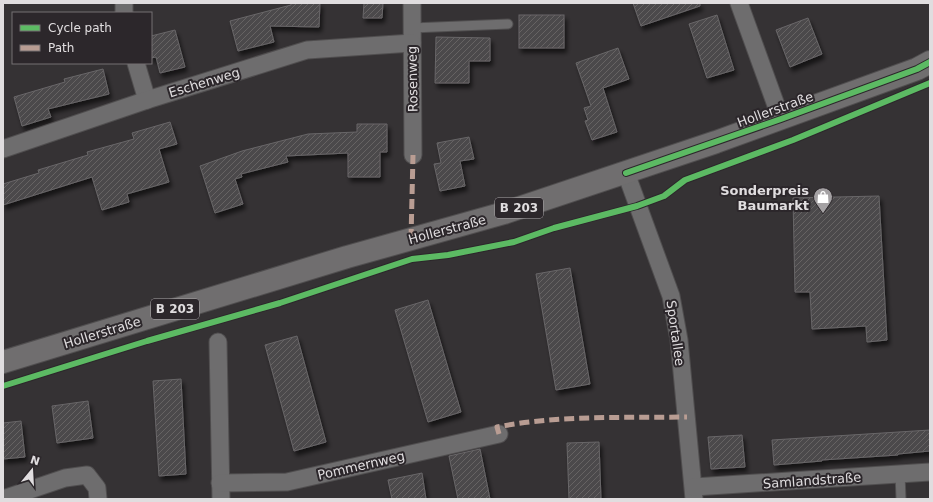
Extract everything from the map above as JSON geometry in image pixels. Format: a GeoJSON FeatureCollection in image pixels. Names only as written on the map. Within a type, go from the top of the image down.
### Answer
{"type":"FeatureCollection","features":[{"type":"Feature","properties":{"kind":"main road","name":"Hollerstraße"},"geometry":{"type":"LineString","coordinates":[[3,362],[281,277],[504,213],[626,173],[781,119],[917,69],[930,62]]}},
{"type":"Feature","properties":{"kind":"street","name":"Rosenweg"},"geometry":{"type":"LineString","coordinates":[[412,3],[413,156]]}},
{"type":"Feature","properties":{"kind":"street"},"geometry":{"type":"LineString","coordinates":[[739,3],[781,119]]}},
{"type":"Feature","properties":{"kind":"street","name":"Eschenweg"},"geometry":{"type":"LineString","coordinates":[[3,149],[147,100],[308,50],[412,35]]}},
{"type":"Feature","properties":{"kind":"street"},"geometry":{"type":"LineString","coordinates":[[136,64],[147,100]]}},
{"type":"Feature","properties":{"kind":"street","name":"Sportallee"},"geometry":{"type":"LineString","coordinates":[[626,173],[671,296],[679,340],[694,493]]}},
{"type":"Feature","properties":{"kind":"street","name":"Pommernweg"},"geometry":{"type":"LineString","coordinates":[[218,342],[221,491],[287,482],[499,434]]}},
{"type":"Feature","properties":{"kind":"street","name":"Samlandstraße"},"geometry":{"type":"LineString","coordinates":[[694,493],[930,472]]}},
{"type":"Feature","properties":{"kind":"street"},"geometry":{"type":"LineString","coordinates":[[3,499],[65,478],[87,476],[97,488],[98,499]]}},
{"type":"Feature","properties":{"kind":"lane"},"geometry":{"type":"LineString","coordinates":[[412,35],[508,24]]}},
{"type":"Feature","properties":{"kind":"lane"},"geometry":{"type":"LineString","coordinates":[[900,474],[901,499]]}},
{"type":"Feature","properties":{"kind":"building"},"geometry":{"type":"Polygon","coordinates":[[[291,3],[320,3],[319,27],[270,26],[274,42],[238,51],[230,21],[291,5],[291,3]]]}},
{"type":"Feature","properties":{"kind":"building"},"geometry":{"type":"Polygon","coordinates":[[[364,3],[383,3],[382,18],[363,18],[364,3]]]}},
{"type":"Feature","properties":{"kind":"building"},"geometry":{"type":"Polygon","coordinates":[[[633,3],[700,3],[700,6],[641,26],[633,3]]]}},
{"type":"Feature","properties":{"kind":"building"},"geometry":{"type":"Polygon","coordinates":[[[519,15],[564,15],[564,48],[519,48],[519,15]]]}},
{"type":"Feature","properties":{"kind":"building"},"geometry":{"type":"Polygon","coordinates":[[[717,15],[734,70],[707,78],[689,24],[717,15]]]}},
{"type":"Feature","properties":{"kind":"building"},"geometry":{"type":"Polygon","coordinates":[[[808,18],[822,54],[790,67],[776,30],[808,18]]]}},
{"type":"Feature","properties":{"kind":"building"},"geometry":{"type":"Polygon","coordinates":[[[175,30],[185,67],[160,73],[156,57],[152,58],[152,36],[175,30]]]}},
{"type":"Feature","properties":{"kind":"building"},"geometry":{"type":"Polygon","coordinates":[[[436,37],[490,38],[490,61],[469,61],[469,83],[435,83],[436,37]]]}},
{"type":"Feature","properties":{"kind":"building"},"geometry":{"type":"Polygon","coordinates":[[[618,48],[629,79],[603,88],[617,132],[592,140],[585,121],[588,120],[584,108],[591,106],[576,63],[618,48]]]}},
{"type":"Feature","properties":{"kind":"building"},"geometry":{"type":"Polygon","coordinates":[[[103,69],[109,94],[48,109],[51,117],[22,126],[14,97],[65,82],[64,79],[103,69]]]}},
{"type":"Feature","properties":{"kind":"building"},"geometry":{"type":"Polygon","coordinates":[[[170,122],[177,144],[159,149],[169,182],[127,194],[129,202],[102,210],[92,177],[3,205],[3,184],[39,173],[38,170],[88,155],[87,152],[134,139],[132,133],[170,122]]]}},
{"type":"Feature","properties":{"kind":"building"},"geometry":{"type":"Polygon","coordinates":[[[357,124],[387,124],[387,152],[380,152],[380,177],[348,177],[348,153],[286,156],[288,162],[241,174],[242,177],[235,179],[243,204],[215,213],[200,166],[242,151],[308,134],[357,132],[357,124]]]}},
{"type":"Feature","properties":{"kind":"building"},"geometry":{"type":"Polygon","coordinates":[[[469,137],[474,159],[460,161],[465,186],[440,191],[434,164],[441,163],[437,143],[469,137]]]}},
{"type":"Feature","properties":{"kind":"building"},"geometry":{"type":"Polygon","coordinates":[[[879,196],[887,340],[867,342],[866,326],[812,329],[810,292],[795,292],[793,198],[879,196]]]}},
{"type":"Feature","properties":{"kind":"building"},"geometry":{"type":"Polygon","coordinates":[[[570,268],[590,384],[556,390],[536,274],[570,268]]]}},
{"type":"Feature","properties":{"kind":"building"},"geometry":{"type":"Polygon","coordinates":[[[428,300],[461,412],[428,422],[395,310],[428,300]]]}},
{"type":"Feature","properties":{"kind":"building"},"geometry":{"type":"Polygon","coordinates":[[[297,336],[326,442],[294,451],[265,345],[297,336]]]}},
{"type":"Feature","properties":{"kind":"building"},"geometry":{"type":"Polygon","coordinates":[[[181,379],[186,474],[159,476],[153,381],[181,379]]]}},
{"type":"Feature","properties":{"kind":"building"},"geometry":{"type":"Polygon","coordinates":[[[88,401],[93,438],[57,443],[52,406],[88,401]]]}},
{"type":"Feature","properties":{"kind":"building"},"geometry":{"type":"Polygon","coordinates":[[[21,421],[25,457],[3,459],[3,423],[21,421]]]}},
{"type":"Feature","properties":{"kind":"building"},"geometry":{"type":"Polygon","coordinates":[[[930,430],[930,451],[774,465],[772,440],[930,430]]]}},
{"type":"Feature","properties":{"kind":"building"},"geometry":{"type":"Polygon","coordinates":[[[742,435],[745,467],[711,469],[708,437],[742,435]]]}},
{"type":"Feature","properties":{"kind":"building"},"geometry":{"type":"Polygon","coordinates":[[[599,442],[601,499],[569,499],[567,443],[599,442]]]}},
{"type":"Feature","properties":{"kind":"building"},"geometry":{"type":"Polygon","coordinates":[[[480,449],[490,499],[458,499],[449,456],[480,449]]]}},
{"type":"Feature","properties":{"kind":"building"},"geometry":{"type":"Polygon","coordinates":[[[422,473],[426,499],[392,499],[388,480],[422,473]]]}},
{"type":"Feature","properties":{"kind":"marked path"},"geometry":{"type":"LineString","coordinates":[[411,239],[413,155]]}},
{"type":"Feature","properties":{"kind":"marked path"},"geometry":{"type":"LineString","coordinates":[[499,434],[497,427],[520,423],[592,418],[687,417]]}},
{"type":"Feature","properties":{"kind":"cycle path"},"geometry":{"type":"LineString","coordinates":[[626,173],[781,119],[917,69],[930,62]]}},
{"type":"Feature","properties":{"kind":"cycle path"},"geometry":{"type":"LineString","coordinates":[[3,386],[147,341],[280,303],[412,259],[448,255],[514,242],[554,228],[637,206],[664,196],[685,180],[793,140],[930,83]]}},
{"type":"Feature","properties":{"kind":"place","name":"Sonderpreis Baumarkt"},"geometry":{"type":"Point","coordinates":[823,214]}}]}
